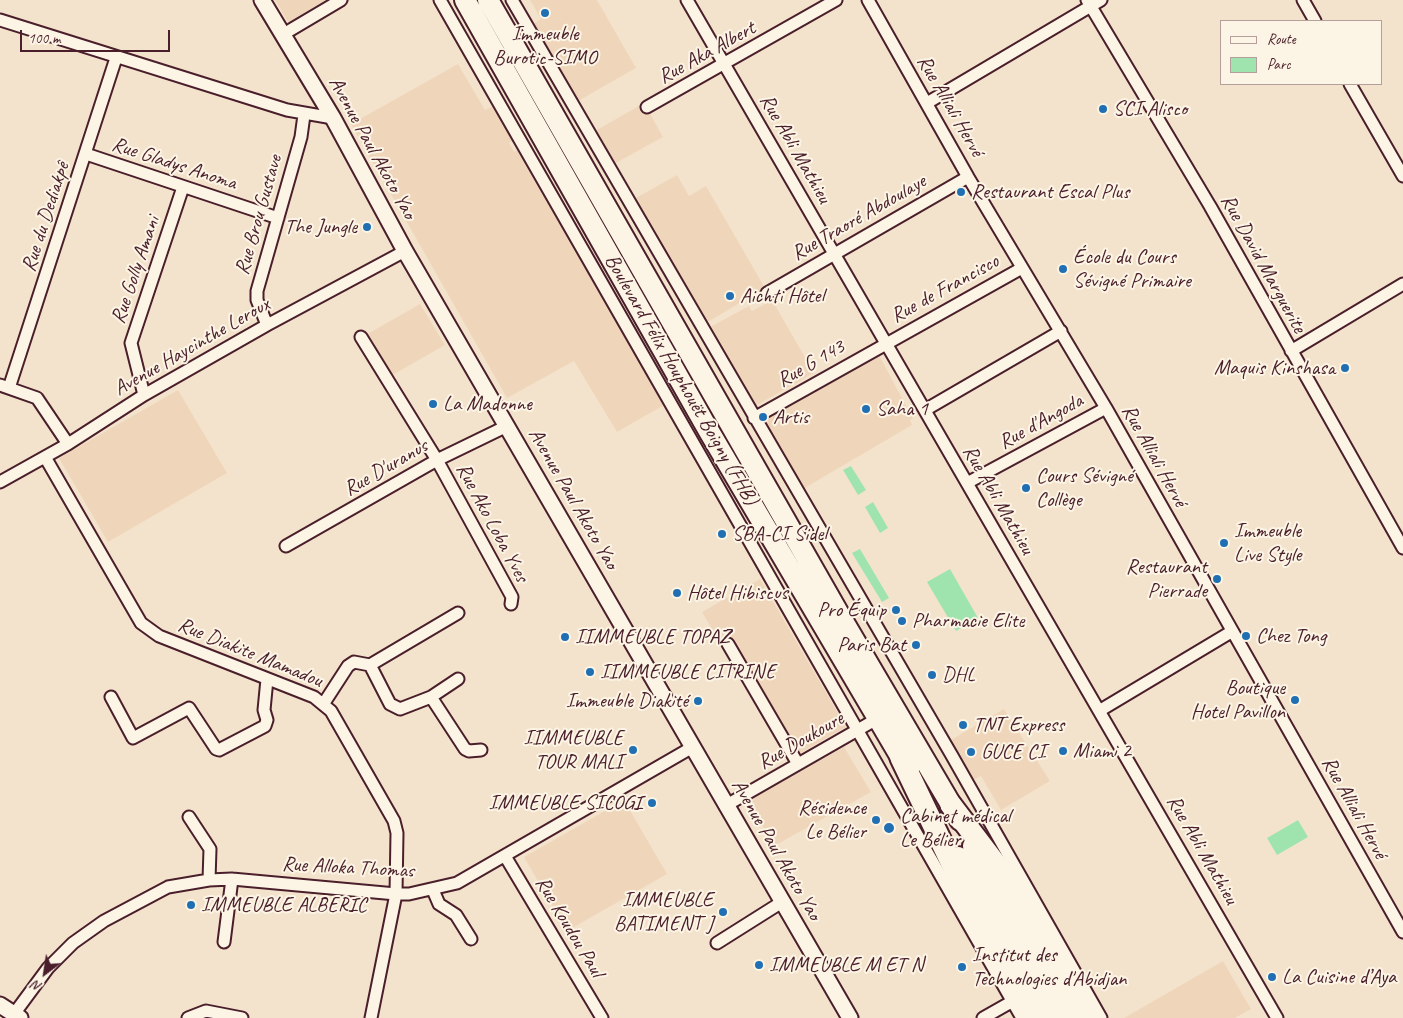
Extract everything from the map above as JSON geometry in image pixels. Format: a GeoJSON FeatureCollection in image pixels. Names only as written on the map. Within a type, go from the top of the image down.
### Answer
{"type":"FeatureCollection","features":[{"type":"Feature","properties":{"kind":"highway","name":"Boulevard Félix Houphouët Boigny (FHB)"},"geometry":{"type":"LineString","coordinates":[[465,0],[705,424],[1051,1018]]}},
{"type":"Feature","properties":{"kind":"highway","name":"Boulevard Félix Houphouët Boigny (FHB)"},"geometry":{"type":"LineString","coordinates":[[488,0],[840,616],[951,805],[1022,936],[1071,1018]]}},
{"type":"Feature","properties":{"kind":"highway"},"geometry":{"type":"LineString","coordinates":[[901,758],[964,889],[1035,1018]]}},
{"type":"Feature","properties":{"kind":"highway"},"geometry":{"type":"LineString","coordinates":[[951,805],[1008,880],[1086,1018]]}},
{"type":"Feature","properties":{"kind":"street","name":"Avenue Paul Akoto Yao"},"geometry":{"type":"LineString","coordinates":[[262,0],[334,118],[405,250],[725,806],[850,1018]]}},
{"type":"Feature","properties":{"kind":"street"},"geometry":{"type":"LineString","coordinates":[[282,35],[341,0]]}},
{"type":"Feature","properties":{"kind":"street"},"geometry":{"type":"LineString","coordinates":[[440,0],[1022,1018]]}},
{"type":"Feature","properties":{"kind":"street"},"geometry":{"type":"LineString","coordinates":[[512,0],[951,754],[1100,1018]]}},
{"type":"Feature","properties":{"kind":"street","name":"Rue Abli Mathieu"},"geometry":{"type":"LineString","coordinates":[[687,0],[1277,1018]]}},
{"type":"Feature","properties":{"kind":"street","name":"Rue Aka Albert"},"geometry":{"type":"LineString","coordinates":[[648,107],[725,65],[836,0]]}},
{"type":"Feature","properties":{"kind":"street","name":"Rue Alliali Hervé"},"geometry":{"type":"LineString","coordinates":[[868,0],[968,177],[1106,408],[1231,632],[1403,932]]}},
{"type":"Feature","properties":{"kind":"street"},"geometry":{"type":"LineString","coordinates":[[927,103],[1088,3],[1101,0]]}},
{"type":"Feature","properties":{"kind":"street"},"geometry":{"type":"LineString","coordinates":[[1303,0],[1314,20]]}},
{"type":"Feature","properties":{"kind":"street","name":"Rue David Marguerite"},"geometry":{"type":"LineString","coordinates":[[1088,3],[1210,206],[1290,351],[1403,548]]}},
{"type":"Feature","properties":{"kind":"street"},"geometry":{"type":"LineString","coordinates":[[0,20],[116,58],[304,114],[334,118]]}},
{"type":"Feature","properties":{"kind":"street","name":"Rue du Dediakpê"},"geometry":{"type":"LineString","coordinates":[[5,387],[86,154],[116,58]]}},
{"type":"Feature","properties":{"kind":"street"},"geometry":{"type":"LineString","coordinates":[[1351,85],[1403,176]]}},
{"type":"Feature","properties":{"kind":"street","name":"Rue Brou Gustave"},"geometry":{"type":"LineString","coordinates":[[267,325],[257,300],[257,291],[301,137],[304,114]]}},
{"type":"Feature","properties":{"kind":"street","name":"Rue Gladys Anoma"},"geometry":{"type":"LineString","coordinates":[[86,154],[278,218]]}},
{"type":"Feature","properties":{"kind":"street","name":"Rue Traoré Abdoulaye"},"geometry":{"type":"LineString","coordinates":[[768,293],[968,177]]}},
{"type":"Feature","properties":{"kind":"street","name":"Rue Golly Amani"},"geometry":{"type":"LineString","coordinates":[[144,395],[131,343],[183,187]]}},
{"type":"Feature","properties":{"kind":"street","name":"Avenue Haycinthe Leroux"},"geometry":{"type":"LineString","coordinates":[[0,482],[68,444],[144,395],[405,250]]}},
{"type":"Feature","properties":{"kind":"street","name":"Rue de Francisco"},"geometry":{"type":"LineString","coordinates":[[886,343],[1022,268]]}},
{"type":"Feature","properties":{"kind":"street"},"geometry":{"type":"LineString","coordinates":[[1290,351],[1403,284]]}},
{"type":"Feature","properties":{"kind":"street"},"geometry":{"type":"LineString","coordinates":[[925,410],[1061,331]]}},
{"type":"Feature","properties":{"kind":"street","name":"Rue Ako Loba Yves"},"geometry":{"type":"LineString","coordinates":[[361,337],[437,460],[512,597],[510,604]]}},
{"type":"Feature","properties":{"kind":"street","name":"Rue G 143"},"geometry":{"type":"LineString","coordinates":[[754,418],[886,343]]}},
{"type":"Feature","properties":{"kind":"street"},"geometry":{"type":"LineString","coordinates":[[5,387],[37,398],[68,444]]}},
{"type":"Feature","properties":{"kind":"street","name":"Rue d'Angoda"},"geometry":{"type":"LineString","coordinates":[[967,484],[1106,408]]}},
{"type":"Feature","properties":{"kind":"street","name":"Rue D'uranus"},"geometry":{"type":"LineString","coordinates":[[286,546],[437,460],[507,426]]}},
{"type":"Feature","properties":{"kind":"street","name":"Rue Diakite Mamadou"},"geometry":{"type":"LineString","coordinates":[[45,457],[141,623],[160,636],[314,697],[324,703],[330,711],[396,827],[396,894],[371,1018]]}},
{"type":"Feature","properties":{"kind":"street"},"geometry":{"type":"LineString","coordinates":[[324,703],[348,666],[354,662],[370,665],[458,613]]}},
{"type":"Feature","properties":{"kind":"street"},"geometry":{"type":"LineString","coordinates":[[1099,711],[1231,632]]}},
{"type":"Feature","properties":{"kind":"street"},"geometry":{"type":"LineString","coordinates":[[728,644],[798,764]]}},
{"type":"Feature","properties":{"kind":"street"},"geometry":{"type":"LineString","coordinates":[[370,665],[394,708],[400,709],[431,697],[458,680]]}},
{"type":"Feature","properties":{"kind":"street"},"geometry":{"type":"LineString","coordinates":[[111,697],[133,738],[188,708],[216,750],[219,750],[265,726],[267,720],[264,710],[267,679]]}},
{"type":"Feature","properties":{"kind":"street"},"geometry":{"type":"LineString","coordinates":[[431,697],[465,749],[469,751],[481,750]]}},
{"type":"Feature","properties":{"kind":"street","name":"Rue Doukoure"},"geometry":{"type":"LineString","coordinates":[[725,806],[895,708]]}},
{"type":"Feature","properties":{"kind":"street","name":"Rue Alloka Thomas"},"geometry":{"type":"LineString","coordinates":[[17,1016],[48,968],[73,943],[104,921],[168,887],[209,880],[232,879],[396,894],[433,890],[457,883],[692,748]]}},
{"type":"Feature","properties":{"kind":"street"},"geometry":{"type":"LineString","coordinates":[[190,817],[210,849],[209,880]]}},
{"type":"Feature","properties":{"kind":"street","name":"Rue Koudou Paul"},"geometry":{"type":"LineString","coordinates":[[505,856],[602,1018]]}},
{"type":"Feature","properties":{"kind":"street"},"geometry":{"type":"LineString","coordinates":[[224,942],[232,879]]}},
{"type":"Feature","properties":{"kind":"street"},"geometry":{"type":"LineString","coordinates":[[433,890],[439,904],[456,915],[471,939]]}},
{"type":"Feature","properties":{"kind":"street"},"geometry":{"type":"LineString","coordinates":[[717,944],[782,902]]}},
{"type":"Feature","properties":{"kind":"street"},"geometry":{"type":"LineString","coordinates":[[983,1018],[1013,1001]]}},
{"type":"Feature","properties":{"kind":"street"},"geometry":{"type":"LineString","coordinates":[[0,1005],[17,1016]]}},
{"type":"Feature","properties":{"kind":"street"},"geometry":{"type":"LineString","coordinates":[[188,1018],[206,1012],[242,1018]]}},
{"type":"Feature","properties":{"kind":"shaded area"},"geometry":{"type":"Polygon","coordinates":[[[275,0],[351,0],[297,31],[287,20],[275,0]]]}},
{"type":"Feature","properties":{"kind":"shaded area"},"geometry":{"type":"Polygon","coordinates":[[[530,0],[597,0],[636,68],[578,101],[533,24],[541,19],[530,0]]]}},
{"type":"Feature","properties":{"kind":"shaded area"},"geometry":{"type":"Polygon","coordinates":[[[458,64],[485,110],[493,106],[513,140],[509,143],[514,152],[517,150],[664,405],[617,432],[574,361],[507,398],[351,124],[458,64]]]}},
{"type":"Feature","properties":{"kind":"shaded area"},"geometry":{"type":"Polygon","coordinates":[[[644,103],[663,137],[614,164],[595,131],[644,103]]]}},
{"type":"Feature","properties":{"kind":"shaded area"},"geometry":{"type":"Polygon","coordinates":[[[677,175],[689,196],[706,186],[765,288],[706,323],[634,199],[677,175]]]}},
{"type":"Feature","properties":{"kind":"shaded area"},"geometry":{"type":"Polygon","coordinates":[[[772,300],[814,373],[755,406],[710,327],[749,306],[752,311],[772,300]]]}},
{"type":"Feature","properties":{"kind":"shaded area"},"geometry":{"type":"Polygon","coordinates":[[[420,304],[445,345],[389,377],[364,336],[420,304]]]}},
{"type":"Feature","properties":{"kind":"shaded area"},"geometry":{"type":"Polygon","coordinates":[[[878,353],[913,419],[910,420],[912,425],[803,489],[762,421],[878,353]]]}},
{"type":"Feature","properties":{"kind":"shaded area"},"geometry":{"type":"Polygon","coordinates":[[[178,390],[227,473],[108,542],[59,458],[178,390]]]}},
{"type":"Feature","properties":{"kind":"shaded area"},"geometry":{"type":"Polygon","coordinates":[[[760,579],[846,727],[788,760],[702,612],[760,579]]]}},
{"type":"Feature","properties":{"kind":"shaded area"},"geometry":{"type":"Polygon","coordinates":[[[1004,709],[1050,781],[1001,810],[981,776],[972,781],[949,741],[1004,709]]]}},
{"type":"Feature","properties":{"kind":"shaded area"},"geometry":{"type":"Polygon","coordinates":[[[844,747],[871,792],[774,846],[748,801],[844,747]]]}},
{"type":"Feature","properties":{"kind":"shaded area"},"geometry":{"type":"Polygon","coordinates":[[[624,800],[667,874],[567,931],[524,857],[624,800]]]}},
{"type":"Feature","properties":{"kind":"shaded area"},"geometry":{"type":"Polygon","coordinates":[[[1223,961],[1251,1009],[1235,1018],[1124,1018],[1223,961]]]}},
{"type":"Feature","properties":{"kind":"green space"},"geometry":{"type":"Polygon","coordinates":[[[851,466],[866,490],[858,495],[843,470],[851,466]]]}},
{"type":"Feature","properties":{"kind":"green space"},"geometry":{"type":"Polygon","coordinates":[[[873,502],[888,528],[880,533],[865,507],[873,502]]]}},
{"type":"Feature","properties":{"kind":"green space"},"geometry":{"type":"Polygon","coordinates":[[[860,549],[889,598],[882,602],[852,553],[860,549]]]}},
{"type":"Feature","properties":{"kind":"green space"},"geometry":{"type":"Polygon","coordinates":[[[950,569],[978,618],[956,631],[927,582],[950,569]]]}},
{"type":"Feature","properties":{"kind":"green space"},"geometry":{"type":"Polygon","coordinates":[[[1298,820],[1308,837],[1277,855],[1267,838],[1298,820]]]}},
{"type":"Feature","properties":{"kind":"place","name":"Immeuble Burotic-SIMO"},"geometry":{"type":"Point","coordinates":[545,13]}},
{"type":"Feature","properties":{"kind":"place","name":"SCI Alisco"},"geometry":{"type":"Point","coordinates":[1103,109]}},
{"type":"Feature","properties":{"kind":"place","name":"Restaurant Escal Plus"},"geometry":{"type":"Point","coordinates":[961,192]}},
{"type":"Feature","properties":{"kind":"place","name":"The Jungle"},"geometry":{"type":"Point","coordinates":[367,227]}},
{"type":"Feature","properties":{"kind":"place","name":"École du Cours Sévigné Primaire"},"geometry":{"type":"Point","coordinates":[1063,269]}},
{"type":"Feature","properties":{"kind":"place","name":"Aichti Hôtel"},"geometry":{"type":"Point","coordinates":[730,296]}},
{"type":"Feature","properties":{"kind":"place","name":"Maquis Kinshasa"},"geometry":{"type":"Point","coordinates":[1345,368]}},
{"type":"Feature","properties":{"kind":"place","name":"La Madonne"},"geometry":{"type":"Point","coordinates":[433,404]}},
{"type":"Feature","properties":{"kind":"place","name":"Saha 1"},"geometry":{"type":"Point","coordinates":[866,409]}},
{"type":"Feature","properties":{"kind":"place","name":"Artis"},"geometry":{"type":"Point","coordinates":[763,417]}},
{"type":"Feature","properties":{"kind":"place","name":"Cours Sévigné Collège"},"geometry":{"type":"Point","coordinates":[1026,488]}},
{"type":"Feature","properties":{"kind":"place","name":"SBA-CI Sidel"},"geometry":{"type":"Point","coordinates":[722,534]}},
{"type":"Feature","properties":{"kind":"place","name":"Immeuble Live Style"},"geometry":{"type":"Point","coordinates":[1224,543]}},
{"type":"Feature","properties":{"kind":"place","name":"Restaurant Pierrade"},"geometry":{"type":"Point","coordinates":[1217,579]}},
{"type":"Feature","properties":{"kind":"place","name":"Hôtel Hibiscus"},"geometry":{"type":"Point","coordinates":[677,593]}},
{"type":"Feature","properties":{"kind":"place","name":"Pro Équip"},"geometry":{"type":"Point","coordinates":[896,610]}},
{"type":"Feature","properties":{"kind":"place","name":"Pharmacie Elite"},"geometry":{"type":"Point","coordinates":[902,621]}},
{"type":"Feature","properties":{"kind":"place","name":"Chez Tong"},"geometry":{"type":"Point","coordinates":[1246,636]}},
{"type":"Feature","properties":{"kind":"place","name":"IIMMEUBLE TOPAZ"},"geometry":{"type":"Point","coordinates":[565,637]}},
{"type":"Feature","properties":{"kind":"place","name":"Paris Bat"},"geometry":{"type":"Point","coordinates":[916,645]}},
{"type":"Feature","properties":{"kind":"place","name":"IIMMEUBLE CITRINE"},"geometry":{"type":"Point","coordinates":[590,672]}},
{"type":"Feature","properties":{"kind":"place","name":"DHL"},"geometry":{"type":"Point","coordinates":[932,675]}},
{"type":"Feature","properties":{"kind":"place","name":"Boutique Hotel Pavillon"},"geometry":{"type":"Point","coordinates":[1295,700]}},
{"type":"Feature","properties":{"kind":"place","name":"Immeuble Diakité"},"geometry":{"type":"Point","coordinates":[698,701]}},
{"type":"Feature","properties":{"kind":"place","name":"TNT Express"},"geometry":{"type":"Point","coordinates":[963,725]}},
{"type":"Feature","properties":{"kind":"place","name":"IIMMEUBLE TOUR MALI"},"geometry":{"type":"Point","coordinates":[633,750]}},
{"type":"Feature","properties":{"kind":"place","name":"Miami 2"},"geometry":{"type":"Point","coordinates":[1063,751]}},
{"type":"Feature","properties":{"kind":"place","name":"GUCE CI"},"geometry":{"type":"Point","coordinates":[971,752]}},
{"type":"Feature","properties":{"kind":"place","name":"IMMEUBLE SICOGI"},"geometry":{"type":"Point","coordinates":[652,803]}},
{"type":"Feature","properties":{"kind":"place","name":"Résidence Le Bélier"},"geometry":{"type":"Point","coordinates":[876,820]}},
{"type":"Feature","properties":{"kind":"place","name":"Cabinet médical Le Bélier"},"geometry":{"type":"Point","coordinates":[889,828]}},
{"type":"Feature","properties":{"kind":"place","name":"IMMEUBLE ALBERIC"},"geometry":{"type":"Point","coordinates":[191,905]}},
{"type":"Feature","properties":{"kind":"place","name":"IMMEUBLE BATIMENT J"},"geometry":{"type":"Point","coordinates":[723,912]}},
{"type":"Feature","properties":{"kind":"place","name":"IMMEUBLE M ET N"},"geometry":{"type":"Point","coordinates":[759,965]}},
{"type":"Feature","properties":{"kind":"place","name":"Institut des Technologies d'Abidjan"},"geometry":{"type":"Point","coordinates":[962,967]}},
{"type":"Feature","properties":{"kind":"place","name":"La Cuisine d’Aya"},"geometry":{"type":"Point","coordinates":[1272,977]}}]}
